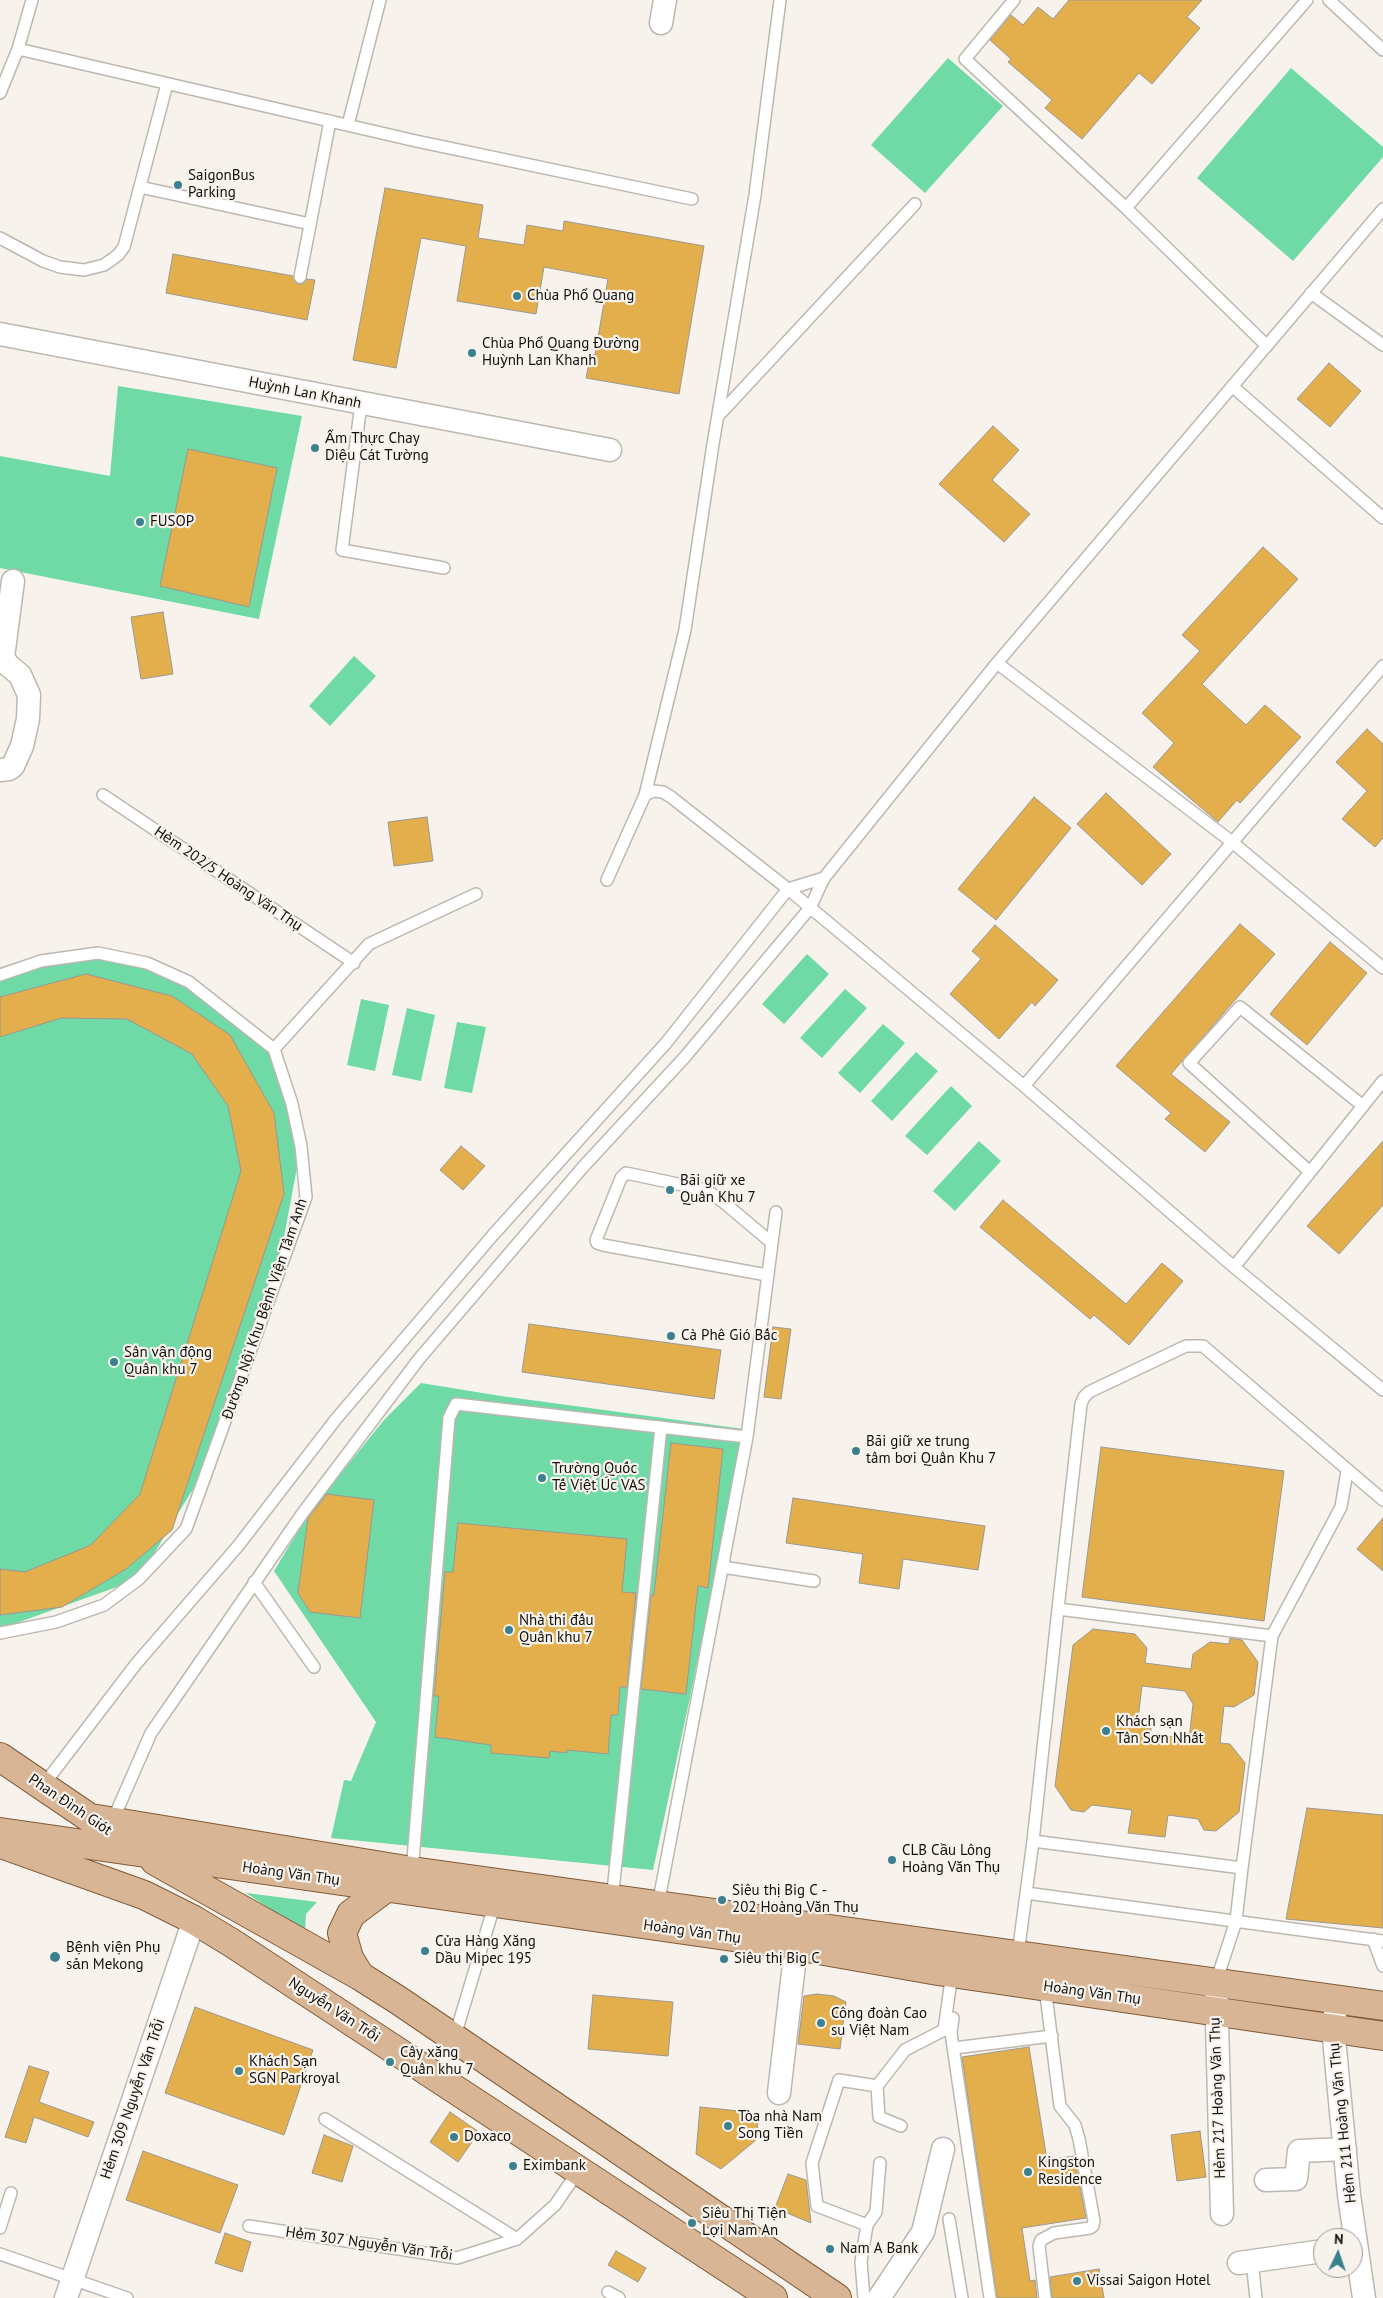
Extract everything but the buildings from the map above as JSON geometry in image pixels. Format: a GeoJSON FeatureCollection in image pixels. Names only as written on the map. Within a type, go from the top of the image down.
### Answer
{"type":"FeatureCollection","features":[{"type":"Feature","properties":{"kind":"main road","name":"Phan Đình Giót"},"geometry":{"type":"LineString","coordinates":[[0,1757],[42,1787],[102,1821],[140,1852]]}},
{"type":"Feature","properties":{"kind":"main road","name":"Hoàng Văn Thụ"},"geometry":{"type":"LineString","coordinates":[[102,1821],[495,1903],[611,1910]]}},
{"type":"Feature","properties":{"kind":"main road","name":"Hoàng Văn Thụ"},"geometry":{"type":"LineString","coordinates":[[0,1832],[140,1852],[403,1883],[797,1935],[1018,1954],[1383,2006]]}},
{"type":"Feature","properties":{"kind":"main road","name":"Nguyễn Văn Trỗi"},"geometry":{"type":"LineString","coordinates":[[0,1844],[144,1895],[194,1920],[232,1943],[773,2298]]}},
{"type":"Feature","properties":{"kind":"main road"},"geometry":{"type":"LineString","coordinates":[[140,1852],[360,1976],[837,2298]]}},
{"type":"Feature","properties":{"kind":"main road"},"geometry":{"type":"LineString","coordinates":[[360,1976],[350,1958],[342,1933],[351,1914],[403,1883]]}},
{"type":"Feature","properties":{"kind":"main road","name":"Hoàng Văn Thụ"},"geometry":{"type":"LineString","coordinates":[[797,1935],[955,1974],[1383,2036]]}},
{"type":"Feature","properties":{"kind":"main road"},"geometry":{"type":"LineString","coordinates":[[579,2170],[602,2139]]}},
{"type":"Feature","properties":{"kind":"street"},"geometry":{"type":"LineString","coordinates":[[661,23],[665,0]]}},
{"type":"Feature","properties":{"kind":"street","name":"Huỳnh Lan Khanh"},"geometry":{"type":"LineString","coordinates":[[0,334],[610,450]]}},
{"type":"Feature","properties":{"kind":"street"},"geometry":{"type":"LineString","coordinates":[[0,770],[3,771],[13,766],[22,746],[28,719],[29,695],[20,675],[8,665],[3,657],[13,581]]}},
{"type":"Feature","properties":{"kind":"street","name":"Hẻm 309 Nguyễn Văn Trỗi"},"geometry":{"type":"LineString","coordinates":[[69,2288],[194,1920]]}},
{"type":"Feature","properties":{"kind":"street"},"geometry":{"type":"LineString","coordinates":[[779,2093],[797,1935]]}},
{"type":"Feature","properties":{"kind":"street","name":"Hẻm 217 Hoàng Văn Thụ"},"geometry":{"type":"LineString","coordinates":[[1216,1982],[1215,2011],[1222,2214]]}},
{"type":"Feature","properties":{"kind":"street","name":"Hẻm 211 Hoàng Văn Thụ"},"geometry":{"type":"LineString","coordinates":[[1337,2000],[1333,2028],[1353,2228]]}},
{"type":"Feature","properties":{"kind":"street"},"geometry":{"type":"LineString","coordinates":[[880,2298],[923,2232],[942,2149]]}},
{"type":"Feature","properties":{"kind":"street"},"geometry":{"type":"LineString","coordinates":[[1266,2180],[1296,2179],[1300,2151],[1345,2149]]}},
{"type":"Feature","properties":{"kind":"street"},"geometry":{"type":"LineString","coordinates":[[1246,2262],[1313,2252]]}},
{"type":"Feature","properties":{"kind":"street","name":"Hẻm 211 Hoàng Văn Thụ"},"geometry":{"type":"LineString","coordinates":[[1360,2278],[1364,2298]]}},
{"type":"Feature","properties":{"kind":"lane"},"geometry":{"type":"LineString","coordinates":[[0,93],[18,49],[32,0]]}},
{"type":"Feature","properties":{"kind":"lane"},"geometry":{"type":"LineString","coordinates":[[348,125],[380,0]]}},
{"type":"Feature","properties":{"kind":"lane"},"geometry":{"type":"LineString","coordinates":[[607,880],[645,795],[685,630],[718,415],[755,195],[780,0]]}},
{"type":"Feature","properties":{"kind":"lane"},"geometry":{"type":"LineString","coordinates":[[1014,0],[965,59],[1126,208],[1267,346]]}},
{"type":"Feature","properties":{"kind":"lane"},"geometry":{"type":"LineString","coordinates":[[1126,208],[1307,0]]}},
{"type":"Feature","properties":{"kind":"lane"},"geometry":{"type":"LineString","coordinates":[[1329,0],[1383,50]]}},
{"type":"Feature","properties":{"kind":"lane"},"geometry":{"type":"LineString","coordinates":[[18,49],[330,121],[692,199]]}},
{"type":"Feature","properties":{"kind":"lane"},"geometry":{"type":"LineString","coordinates":[[0,238],[42,260],[60,267],[84,270],[104,265],[118,255],[124,247],[167,84]]}},
{"type":"Feature","properties":{"kind":"lane"},"geometry":{"type":"LineString","coordinates":[[300,277],[330,121]]}},
{"type":"Feature","properties":{"kind":"lane"},"geometry":{"type":"LineString","coordinates":[[140,187],[310,224]]}},
{"type":"Feature","properties":{"kind":"lane"},"geometry":{"type":"LineString","coordinates":[[718,415],[915,204]]}},
{"type":"Feature","properties":{"kind":"lane"},"geometry":{"type":"LineString","coordinates":[[102,1821],[151,1733],[254,1582],[302,1514],[419,1359],[583,1167],[684,1058],[810,908],[824,878],[997,663],[1383,209]]}},
{"type":"Feature","properties":{"kind":"lane"},"geometry":{"type":"LineString","coordinates":[[1311,293],[1383,346]]}},
{"type":"Feature","properties":{"kind":"lane"},"geometry":{"type":"LineString","coordinates":[[1232,386],[1383,518]]}},
{"type":"Feature","properties":{"kind":"lane"},"geometry":{"type":"LineString","coordinates":[[361,404],[342,550],[444,568]]}},
{"type":"Feature","properties":{"kind":"lane"},"geometry":{"type":"LineString","coordinates":[[997,663],[1232,842],[1383,968]]}},
{"type":"Feature","properties":{"kind":"lane"},"geometry":{"type":"LineString","coordinates":[[1024,1086],[1383,666]]}},
{"type":"Feature","properties":{"kind":"lane"},"geometry":{"type":"LineString","coordinates":[[645,795],[653,791],[664,792],[788,890],[1024,1086],[1234,1267],[1383,1390]]}},
{"type":"Feature","properties":{"kind":"lane","name":"Hẻm 202/5 Hoàng Văn Thụ"},"geometry":{"type":"LineString","coordinates":[[103,795],[354,963]]}},
{"type":"Feature","properties":{"kind":"lane"},"geometry":{"type":"LineString","coordinates":[[42,1787],[136,1664],[238,1546],[336,1419],[493,1235],[666,1043],[788,890],[824,878]]}},
{"type":"Feature","properties":{"kind":"lane"},"geometry":{"type":"LineString","coordinates":[[0,975],[41,960],[98,953],[147,964],[190,982],[274,1049],[354,963],[369,944],[476,894]]}},
{"type":"Feature","properties":{"kind":"lane"},"geometry":{"type":"LineString","coordinates":[[1310,1172],[1189,1063],[1240,1007],[1363,1106]]}},
{"type":"Feature","properties":{"kind":"lane","name":"Đường Nội Khu Bệnh Viện Tâm Anh"},"geometry":{"type":"LineString","coordinates":[[0,1633],[56,1622],[104,1604],[139,1579],[186,1529],[306,1197],[301,1146],[292,1104],[274,1049]]}},
{"type":"Feature","properties":{"kind":"lane"},"geometry":{"type":"LineString","coordinates":[[1234,1267],[1383,1081]]}},
{"type":"Feature","properties":{"kind":"lane"},"geometry":{"type":"LineString","coordinates":[[767,1275],[602,1246],[596,1240],[621,1178],[626,1173],[706,1190],[772,1243]]}},
{"type":"Feature","properties":{"kind":"lane"},"geometry":{"type":"LineString","coordinates":[[657,1916],[747,1437],[776,1212]]}},
{"type":"Feature","properties":{"kind":"lane"},"geometry":{"type":"LineString","coordinates":[[1018,1954],[1033,1841],[1081,1404],[1089,1392],[1186,1346],[1203,1346],[1383,1500]]}},
{"type":"Feature","properties":{"kind":"lane"},"geometry":{"type":"LineString","coordinates":[[403,1883],[449,1418],[456,1404],[747,1437]]}},
{"type":"Feature","properties":{"kind":"lane"},"geometry":{"type":"LineString","coordinates":[[611,1910],[660,1427]]}},
{"type":"Feature","properties":{"kind":"lane"},"geometry":{"type":"LineString","coordinates":[[1216,1982],[1236,1921],[1272,1636],[1341,1507],[1347,1471]]}},
{"type":"Feature","properties":{"kind":"lane"},"geometry":{"type":"LineString","coordinates":[[722,1567],[814,1581]]}},
{"type":"Feature","properties":{"kind":"lane"},"geometry":{"type":"LineString","coordinates":[[254,1582],[314,1667]]}},
{"type":"Feature","properties":{"kind":"lane"},"geometry":{"type":"LineString","coordinates":[[1058,1609],[1272,1636]]}},
{"type":"Feature","properties":{"kind":"lane"},"geometry":{"type":"LineString","coordinates":[[1033,1841],[1242,1868]]}},
{"type":"Feature","properties":{"kind":"lane"},"geometry":{"type":"LineString","coordinates":[[1026,1893],[1378,1940],[1383,1966]]}},
{"type":"Feature","properties":{"kind":"lane"},"geometry":{"type":"LineString","coordinates":[[454,2039],[495,1903]]}},
{"type":"Feature","properties":{"kind":"lane"},"geometry":{"type":"LineString","coordinates":[[955,1974],[951,2032],[990,2298]]}},
{"type":"Feature","properties":{"kind":"lane"},"geometry":{"type":"LineString","coordinates":[[901,2126],[879,2117],[877,2086],[905,2050],[944,2030],[955,1974]]}},
{"type":"Feature","properties":{"kind":"lane"},"geometry":{"type":"LineString","coordinates":[[1045,1987],[1060,2106],[1075,2125],[1080,2139],[1093,2217],[1093,2226],[1090,2228],[1054,2233],[1041,2240],[1039,2246],[1045,2298]]}},
{"type":"Feature","properties":{"kind":"lane"},"geometry":{"type":"LineString","coordinates":[[954,2048],[1052,2036]]}},
{"type":"Feature","properties":{"kind":"lane"},"geometry":{"type":"LineString","coordinates":[[867,2226],[817,2206],[812,2163],[839,2080],[877,2086]]}},
{"type":"Feature","properties":{"kind":"lane"},"geometry":{"type":"LineString","coordinates":[[325,2119],[518,2239]]}},
{"type":"Feature","properties":{"kind":"lane"},"geometry":{"type":"LineString","coordinates":[[864,2298],[861,2262],[867,2226],[876,2212],[880,2163]]}},
{"type":"Feature","properties":{"kind":"lane","name":"Hẻm 307 Nguyễn Văn Trỗi"},"geometry":{"type":"LineString","coordinates":[[249,2226],[457,2258],[518,2239],[556,2205],[579,2170]]}},
{"type":"Feature","properties":{"kind":"lane"},"geometry":{"type":"LineString","coordinates":[[0,2228],[11,2193]]}},
{"type":"Feature","properties":{"kind":"lane"},"geometry":{"type":"LineString","coordinates":[[949,2219],[962,2298]]}},
{"type":"Feature","properties":{"kind":"lane"},"geometry":{"type":"LineString","coordinates":[[0,2254],[69,2288],[127,2298]]}},
{"type":"Feature","properties":{"kind":"lane"},"geometry":{"type":"LineString","coordinates":[[1246,2262],[1256,2298]]}},
{"type":"Feature","properties":{"kind":"lane"},"geometry":{"type":"LineString","coordinates":[[608,2292],[619,2298]]}},
{"type":"Feature","properties":{"kind":"green space"},"geometry":{"type":"Polygon","coordinates":[[[948,58],[1003,106],[925,193],[871,145],[948,58]]]}},
{"type":"Feature","properties":{"kind":"green space"},"geometry":{"type":"Polygon","coordinates":[[[1291,68],[1383,147],[1383,157],[1293,261],[1197,178],[1291,68]]]}},
{"type":"Feature","properties":{"kind":"green space","name":"FUSOP"},"geometry":{"type":"Polygon","coordinates":[[[118,386],[302,416],[259,619],[0,568],[0,456],[110,476],[118,386]]]}},
{"type":"Feature","properties":{"kind":"green space"},"geometry":{"type":"Polygon","coordinates":[[[354,656],[376,676],[330,726],[309,706],[354,656]]]}},
{"type":"Feature","properties":{"kind":"green space","name":"Sân vận động Quân khu 7"},"geometry":{"type":"Polygon","coordinates":[[[98,953],[189,982],[274,1049],[301,1146],[275,1285],[213,1457],[177,1515],[172,1530],[164,1537],[139,1579],[0,1629],[0,977],[98,953]]]}},
{"type":"Feature","properties":{"kind":"green space"},"geometry":{"type":"Polygon","coordinates":[[[807,954],[829,974],[784,1024],[762,1004],[807,954]]]}},
{"type":"Feature","properties":{"kind":"green space"},"geometry":{"type":"Polygon","coordinates":[[[845,989],[867,1008],[822,1058],[800,1038],[845,989]]]}},
{"type":"Feature","properties":{"kind":"green space"},"geometry":{"type":"Polygon","coordinates":[[[361,999],[389,1005],[375,1071],[347,1065],[361,999]]]}},
{"type":"Feature","properties":{"kind":"green space"},"geometry":{"type":"Polygon","coordinates":[[[407,1008],[435,1015],[421,1081],[392,1075],[407,1008]]]}},
{"type":"Feature","properties":{"kind":"green space"},"geometry":{"type":"Polygon","coordinates":[[[457,1022],[486,1027],[472,1093],[444,1088],[457,1022]]]}},
{"type":"Feature","properties":{"kind":"green space"},"geometry":{"type":"Polygon","coordinates":[[[883,1024],[905,1043],[860,1093],[838,1073],[883,1024]]]}},
{"type":"Feature","properties":{"kind":"green space"},"geometry":{"type":"Polygon","coordinates":[[[916,1052],[938,1071],[892,1121],[871,1101],[916,1052]]]}},
{"type":"Feature","properties":{"kind":"green space"},"geometry":{"type":"Polygon","coordinates":[[[951,1086],[972,1106],[927,1155],[905,1136],[951,1086]]]}},
{"type":"Feature","properties":{"kind":"green space"},"geometry":{"type":"Polygon","coordinates":[[[979,1141],[1001,1161],[955,1211],[933,1191],[979,1141]]]}},
{"type":"Feature","properties":{"kind":"green space","name":"Nhà thi đấu Quân khu 7"},"geometry":{"type":"Polygon","coordinates":[[[421,1383],[501,1396],[744,1429],[653,1870],[331,1838],[344,1780],[351,1781],[376,1722],[274,1571],[309,1513],[384,1420],[421,1383]]]}},
{"type":"Feature","properties":{"kind":"green space"},"geometry":{"type":"Polygon","coordinates":[[[246,1893],[317,1902],[306,1914],[305,1932],[246,1893]]]}},
{"type":"Feature","properties":{"kind":"place","name":"SaigonBus Parking"},"geometry":{"type":"Point","coordinates":[178,185]}},
{"type":"Feature","properties":{"kind":"place","name":"Chùa Phổ Quang"},"geometry":{"type":"Point","coordinates":[517,296]}},
{"type":"Feature","properties":{"kind":"place","name":"Chùa Phổ Quang Đường Huỳnh Lan Khanh"},"geometry":{"type":"Point","coordinates":[472,353]}},
{"type":"Feature","properties":{"kind":"place","name":"Ẩm Thực Chay Diệu Cát Tường"},"geometry":{"type":"Point","coordinates":[315,448]}},
{"type":"Feature","properties":{"kind":"place","name":"FUSOP"},"geometry":{"type":"Point","coordinates":[140,522]}},
{"type":"Feature","properties":{"kind":"place","name":"Bãi giữ xe Quân Khu 7"},"geometry":{"type":"Point","coordinates":[670,1190]}},
{"type":"Feature","properties":{"kind":"place","name":"Cà Phê Gió Bấc"},"geometry":{"type":"Point","coordinates":[671,1336]}},
{"type":"Feature","properties":{"kind":"place","name":"Sân vận động Quân khu 7"},"geometry":{"type":"Point","coordinates":[114,1362]}},
{"type":"Feature","properties":{"kind":"place","name":"Bãi giữ xe trung tâm bơi Quân Khu 7"},"geometry":{"type":"Point","coordinates":[856,1451]}},
{"type":"Feature","properties":{"kind":"place","name":"Trường Quốc Tế Việt Úc VAS"},"geometry":{"type":"Point","coordinates":[542,1478]}},
{"type":"Feature","properties":{"kind":"place","name":"Nhà thi đấu Quân khu 7"},"geometry":{"type":"Point","coordinates":[509,1630]}},
{"type":"Feature","properties":{"kind":"place","name":"Khách sạn Tân Sơn Nhất"},"geometry":{"type":"Point","coordinates":[1106,1731]}},
{"type":"Feature","properties":{"kind":"place","name":"CLB Cầu Lông Hoàng Văn Thụ"},"geometry":{"type":"Point","coordinates":[892,1860]}},
{"type":"Feature","properties":{"kind":"place","name":"Siêu thị Big C - 202 Hoàng Văn Thụ"},"geometry":{"type":"Point","coordinates":[722,1900]}},
{"type":"Feature","properties":{"kind":"place","name":"Cửa Hàng Xăng Dầu Mipec 195"},"geometry":{"type":"Point","coordinates":[425,1951]}},
{"type":"Feature","properties":{"kind":"place","name":"Bệnh viện Phụ sản Mekong"},"geometry":{"type":"Point","coordinates":[55,1957]}},
{"type":"Feature","properties":{"kind":"place","name":"Siêu thị Big C"},"geometry":{"type":"Point","coordinates":[724,1959]}},
{"type":"Feature","properties":{"kind":"place","name":"Công đoàn Cao su Việt Nam"},"geometry":{"type":"Point","coordinates":[821,2023]}},
{"type":"Feature","properties":{"kind":"place","name":"Cây xăng Quân khu 7"},"geometry":{"type":"Point","coordinates":[390,2062]}},
{"type":"Feature","properties":{"kind":"place","name":"Khách Sạn SGN Parkroyal"},"geometry":{"type":"Point","coordinates":[239,2071]}},
{"type":"Feature","properties":{"kind":"place","name":"Tòa nhà Nam Song Tiền"},"geometry":{"type":"Point","coordinates":[728,2126]}},
{"type":"Feature","properties":{"kind":"place","name":"Doxaco"},"geometry":{"type":"Point","coordinates":[454,2137]}},
{"type":"Feature","properties":{"kind":"place","name":"Eximbank"},"geometry":{"type":"Point","coordinates":[513,2166]}},
{"type":"Feature","properties":{"kind":"place","name":"Kingston Residence"},"geometry":{"type":"Point","coordinates":[1028,2172]}},
{"type":"Feature","properties":{"kind":"place","name":"Siêu Thị Tiện Lợi Nam An"},"geometry":{"type":"Point","coordinates":[692,2223]}},
{"type":"Feature","properties":{"kind":"place","name":"Nam A Bank"},"geometry":{"type":"Point","coordinates":[830,2249]}},
{"type":"Feature","properties":{"kind":"place","name":"Vissai Saigon Hotel"},"geometry":{"type":"Point","coordinates":[1077,2281]}}]}
